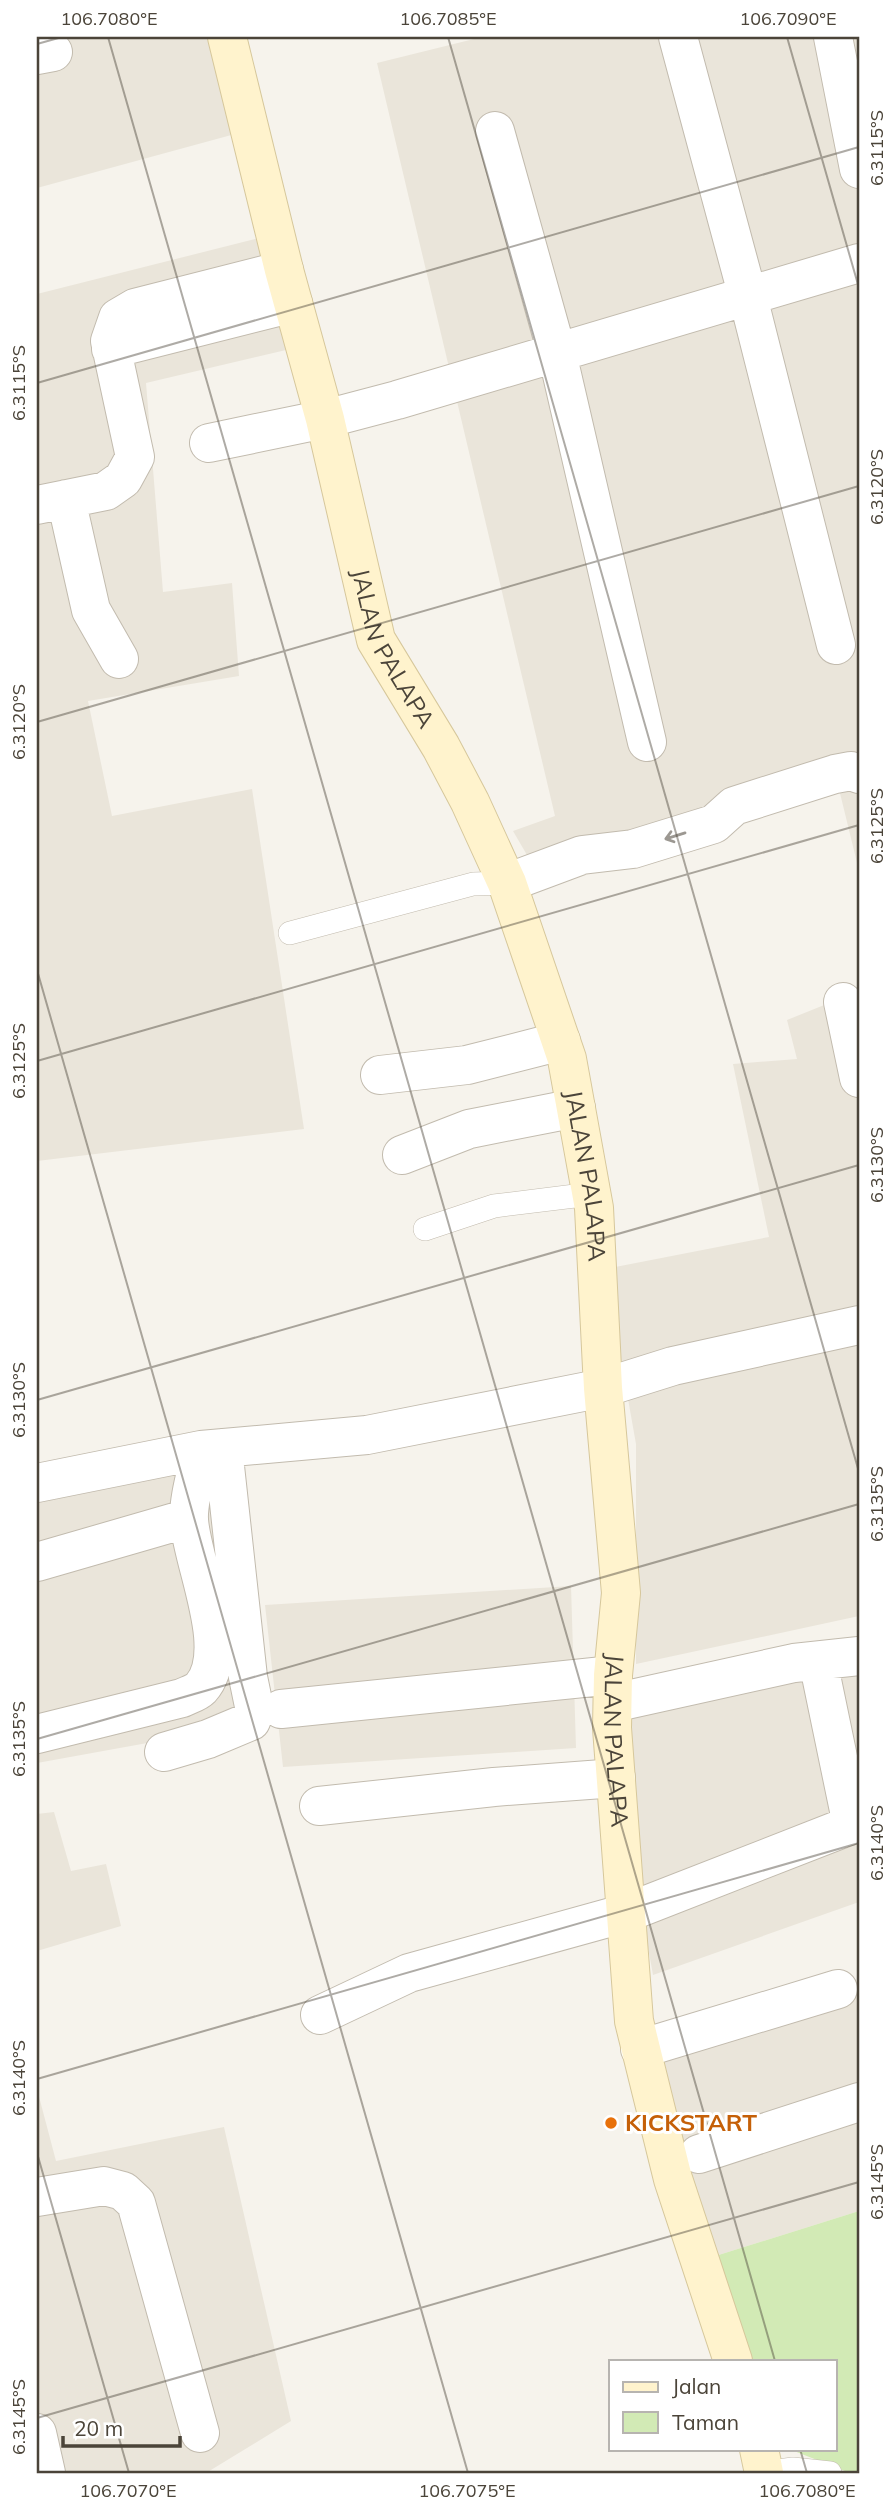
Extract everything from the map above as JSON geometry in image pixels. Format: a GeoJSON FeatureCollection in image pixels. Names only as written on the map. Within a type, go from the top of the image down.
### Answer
{"type":"FeatureCollection","features":[{"type":"Feature","properties":{"kind":"street","name":"JALAN PALAPA"},"geometry":{"type":"LineString","coordinates":[[227,37],[325,419],[376,640],[441,747],[507,883],[567,1059],[591,1194],[603,1388],[621,1593],[612,1728],[634,2021],[673,2179],[733,2360]]}},
{"type":"Feature","properties":{"kind":"street"},"geometry":{"type":"LineString","coordinates":[[678,37],[748,297],[836,645]]}},
{"type":"Feature","properties":{"kind":"street"},"geometry":{"type":"LineString","coordinates":[[833,37],[859,169]]}},
{"type":"Feature","properties":{"kind":"street"},"geometry":{"type":"LineString","coordinates":[[495,131],[557,353],[647,742]]}},
{"type":"Feature","properties":{"kind":"street"},"geometry":{"type":"LineString","coordinates":[[209,443],[325,419],[859,263]]}},
{"type":"Feature","properties":{"kind":"street"},"geometry":{"type":"LineString","coordinates":[[118,659],[91,610],[51,502],[106,491],[123,479],[135,457],[111,349],[289,286]]}},
{"type":"Feature","properties":{"kind":"street"},"geometry":{"type":"LineString","coordinates":[[507,883],[582,855],[632,849],[714,824],[734,806],[835,774],[851,771],[859,774]]}},
{"type":"Feature","properties":{"kind":"street"},"geometry":{"type":"LineString","coordinates":[[843,1002],[859,1078]]}},
{"type":"Feature","properties":{"kind":"street"},"geometry":{"type":"LineString","coordinates":[[380,1075],[467,1065],[561,1041]]}},
{"type":"Feature","properties":{"kind":"street"},"geometry":{"type":"LineString","coordinates":[[402,1155],[469,1129],[576,1108]]}},
{"type":"Feature","properties":{"kind":"street"},"geometry":{"type":"LineString","coordinates":[[37,1483],[212,1449],[367,1435],[603,1388],[673,1366],[859,1325]]}},
{"type":"Feature","properties":{"kind":"street"},"geometry":{"type":"LineString","coordinates":[[37,1734],[182,1698],[199,1690],[207,1679],[212,1666],[213,1636],[189,1518],[212,1449]]}},
{"type":"Feature","properties":{"kind":"street"},"geometry":{"type":"LineString","coordinates":[[164,1752],[208,1739],[251,1721],[255,1711],[212,1449]]}},
{"type":"Feature","properties":{"kind":"street"},"geometry":{"type":"LineString","coordinates":[[37,1562],[189,1518]]}},
{"type":"Feature","properties":{"kind":"street"},"geometry":{"type":"LineString","coordinates":[[281,1709],[613,1689],[794,1663],[859,1657]]}},
{"type":"Feature","properties":{"kind":"street"},"geometry":{"type":"LineString","coordinates":[[320,2015],[409,1973],[626,1913],[856,1823],[818,1661]]}},
{"type":"Feature","properties":{"kind":"street"},"geometry":{"type":"LineString","coordinates":[[319,1806],[494,1787],[616,1778]]}},
{"type":"Feature","properties":{"kind":"street"},"geometry":{"type":"LineString","coordinates":[[640,2049],[838,1989]]}},
{"type":"Feature","properties":{"kind":"street"},"geometry":{"type":"LineString","coordinates":[[699,2154],[859,2102]]}},
{"type":"Feature","properties":{"kind":"street"},"geometry":{"type":"LineString","coordinates":[[37,2197],[104,2186],[123,2191],[136,2203],[200,2433]]}},
{"type":"Feature","properties":{"kind":"street"},"geometry":{"type":"LineString","coordinates":[[37,2433],[46,2473]]}},
{"type":"Feature","properties":{"kind":"street"},"geometry":{"type":"LineString","coordinates":[[759,2450],[764,2473]]}},
{"type":"Feature","properties":{"kind":"lane"},"geometry":{"type":"LineString","coordinates":[[290,933],[473,884],[507,883]]}},
{"type":"Feature","properties":{"kind":"lane"},"geometry":{"type":"LineString","coordinates":[[425,1229],[494,1206],[591,1194]]}},
{"type":"Feature","properties":{"kind":"lane"},"geometry":{"type":"LineString","coordinates":[[764,2473],[793,2469],[830,2473]]}},
{"type":"Feature","properties":{"kind":"shaded area"},"geometry":{"type":"Polygon","coordinates":[[[37,37],[211,37],[235,134],[37,188],[37,37]]]}},
{"type":"Feature","properties":{"kind":"shaded area"},"geometry":{"type":"Polygon","coordinates":[[[482,37],[859,37],[859,871],[838,785],[545,886],[513,831],[555,816],[377,63],[482,37]]]}},
{"type":"Feature","properties":{"kind":"shaded area"},"geometry":{"type":"Polygon","coordinates":[[[259,238],[286,350],[146,383],[163,592],[232,583],[239,676],[88,701],[112,816],[252,789],[304,1129],[37,1161],[37,294],[259,238]]]}},
{"type":"Feature","properties":{"kind":"shaded area"},"geometry":{"type":"Polygon","coordinates":[[[859,991],[859,1616],[636,1664],[636,1444],[605,1269],[769,1237],[733,1064],[797,1059],[787,1020],[859,991]]]}},
{"type":"Feature","properties":{"kind":"shaded area"},"geometry":{"type":"Polygon","coordinates":[[[37,1467],[229,1478],[253,1698],[219,1730],[37,1763],[37,1467]]]}},
{"type":"Feature","properties":{"kind":"shaded area"},"geometry":{"type":"Polygon","coordinates":[[[571,1586],[576,1748],[283,1767],[265,1605],[571,1586]]]}},
{"type":"Feature","properties":{"kind":"shaded area"},"geometry":{"type":"Polygon","coordinates":[[[859,1652],[859,1902],[653,1975],[627,1830],[633,1701],[859,1652]]]}},
{"type":"Feature","properties":{"kind":"shaded area"},"geometry":{"type":"Polygon","coordinates":[[[54,1812],[71,1871],[106,1864],[121,1926],[37,1951],[37,1814],[54,1812]]]}},
{"type":"Feature","properties":{"kind":"shaded area"},"geometry":{"type":"Polygon","coordinates":[[[859,1986],[859,2211],[709,2258],[658,2054],[859,1986]]]}},
{"type":"Feature","properties":{"kind":"shaded area"},"geometry":{"type":"Polygon","coordinates":[[[37,2089],[56,2161],[224,2127],[291,2421],[206,2473],[37,2473],[37,2089]]]}},
{"type":"Feature","properties":{"kind":"green space"},"geometry":{"type":"Polygon","coordinates":[[[859,2211],[859,2473],[850,2473],[792,2450],[836,2450],[836,2360],[733,2360],[709,2258],[859,2211]]]}},
{"type":"Feature","properties":{"kind":"place","name":"KICKSTART"},"geometry":{"type":"Point","coordinates":[611,2123]}}]}
